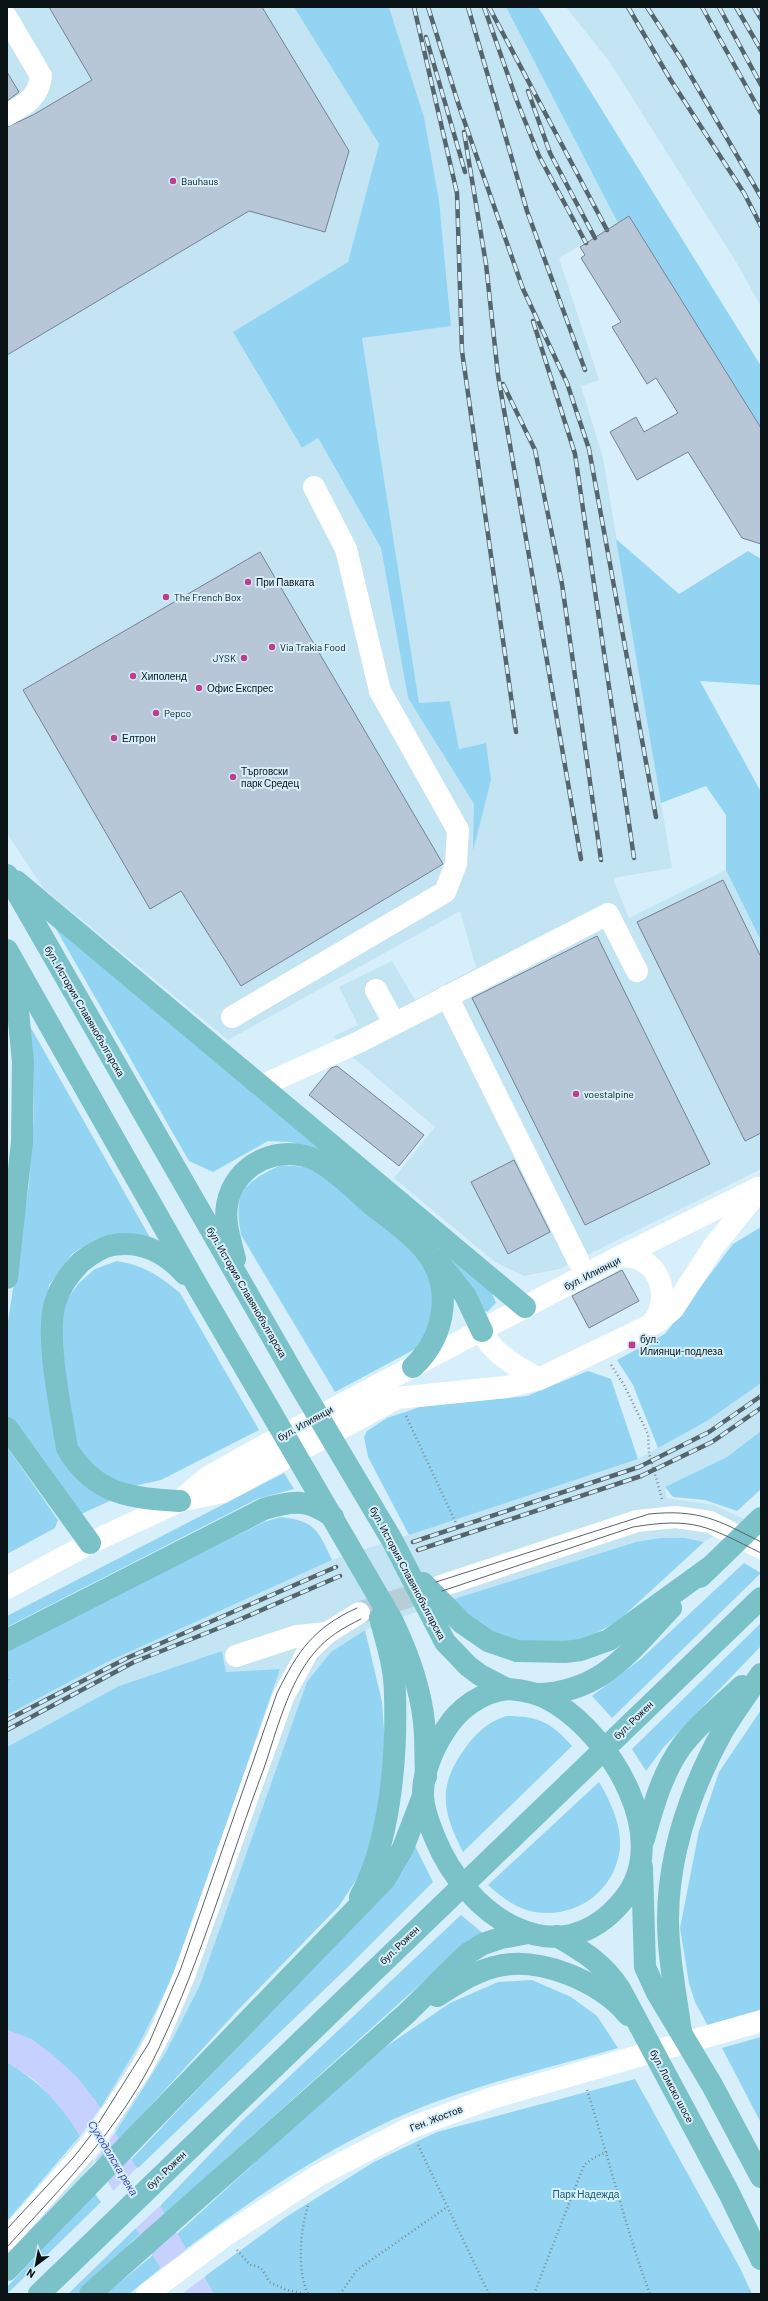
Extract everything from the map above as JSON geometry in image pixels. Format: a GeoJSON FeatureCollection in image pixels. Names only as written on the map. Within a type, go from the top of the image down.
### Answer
{"type":"FeatureCollection","features":[{"type":"Feature","properties":{"kind":"main road"},"geometry":{"type":"LineString","coordinates":[[7,874],[526,1307]]}},
{"type":"Feature","properties":{"kind":"main road","name":"бул. История Славянобългарска"},"geometry":{"type":"LineString","coordinates":[[7,874],[301,1387],[405,1564],[435,1599],[445,1642],[457,1656],[480,1675],[507,1688],[536,1694]]}},
{"type":"Feature","properties":{"kind":"main road"},"geometry":{"type":"LineString","coordinates":[[7,1278],[22,1142],[24,1062],[10,956]]}},
{"type":"Feature","properties":{"kind":"main road"},"geometry":{"type":"LineString","coordinates":[[10,956],[198,1287],[354,1552],[387,1622],[409,1655],[418,1689],[424,1722],[424,1786],[427,1818],[441,1853],[461,1884],[481,1906],[504,1922],[528,1933]]}},
{"type":"Feature","properties":{"kind":"main road"},"geometry":{"type":"LineString","coordinates":[[240,1279],[228,1225],[229,1197],[233,1186],[247,1169],[264,1158],[285,1154],[307,1157],[327,1167],[441,1264],[454,1279],[471,1307],[482,1331]]}},
{"type":"Feature","properties":{"kind":"main road"},"geometry":{"type":"LineString","coordinates":[[412,1238],[430,1258],[441,1284],[443,1297],[441,1323],[436,1336],[423,1358],[413,1367]]}},
{"type":"Feature","properties":{"kind":"main road"},"geometry":{"type":"LineString","coordinates":[[180,1501],[137,1498],[114,1492],[92,1478],[75,1462],[67,1448],[52,1335],[55,1303],[68,1275],[90,1255],[110,1246],[140,1244],[156,1250],[180,1269],[198,1287]]}},
{"type":"Feature","properties":{"kind":"main road"},"geometry":{"type":"LineString","coordinates":[[7,1428],[90,1543]]}},
{"type":"Feature","properties":{"kind":"main road"},"geometry":{"type":"LineString","coordinates":[[7,1640],[264,1509],[285,1503],[304,1502],[321,1509],[334,1518]]}},
{"type":"Feature","properties":{"kind":"main road"},"geometry":{"type":"LineString","coordinates":[[536,1694],[558,1692],[588,1684],[610,1671],[714,1563],[761,1518]]}},
{"type":"Feature","properties":{"kind":"main road"},"geometry":{"type":"LineString","coordinates":[[435,1599],[474,1633],[502,1647],[533,1653],[564,1652],[588,1647],[609,1640],[714,1563]]}},
{"type":"Feature","properties":{"kind":"main road","name":"бул. Рожен"},"geometry":{"type":"LineString","coordinates":[[39,2294],[160,2175],[761,1598]]}},
{"type":"Feature","properties":{"kind":"main road"},"geometry":{"type":"LineString","coordinates":[[353,1910],[365,1888],[378,1854],[394,1766],[395,1694],[386,1635],[387,1622]]}},
{"type":"Feature","properties":{"kind":"main road"},"geometry":{"type":"LineString","coordinates":[[90,2294],[134,2257],[406,2014],[468,1954],[482,1944],[501,1938],[528,1933],[557,1936],[570,1935],[591,1928],[613,1913],[626,1896],[637,1876],[655,1801],[682,1747],[705,1721],[761,1669]]}},
{"type":"Feature","properties":{"kind":"main road"},"geometry":{"type":"LineString","coordinates":[[681,2032],[669,1946],[668,1920],[669,1893],[679,1840],[694,1792],[709,1757],[723,1731],[761,1674]]}},
{"type":"Feature","properties":{"kind":"main road"},"geometry":{"type":"LineString","coordinates":[[7,2270],[137,2137],[353,1910],[385,1879],[395,1864],[410,1832],[435,1747],[456,1716],[478,1698],[507,1688]]}},
{"type":"Feature","properties":{"kind":"main road"},"geometry":{"type":"LineString","coordinates":[[536,1694],[554,1702],[577,1719],[608,1755],[628,1789],[642,1830],[645,1967],[656,1991],[712,2085],[761,2177]]}},
{"type":"Feature","properties":{"kind":"main road","name":"бул. Ломско шосе"},"geometry":{"type":"LineString","coordinates":[[557,1936],[592,1957],[608,1971],[620,1989],[679,2097],[761,2259]]}},
{"type":"Feature","properties":{"kind":"main road"},"geometry":{"type":"LineString","coordinates":[[406,2014],[463,1980],[494,1967],[512,1964],[535,1964],[555,1969],[577,1979],[609,1997],[625,2011],[646,2036]]}},
{"type":"Feature","properties":{"kind":"street"},"geometry":{"type":"LineString","coordinates":[[7,18],[41,76],[37,92],[30,101],[7,115]]}},
{"type":"Feature","properties":{"kind":"street"},"geometry":{"type":"LineString","coordinates":[[232,1018],[445,892],[456,864],[458,830],[380,691],[346,549],[314,487]]}},
{"type":"Feature","properties":{"kind":"street"},"geometry":{"type":"LineString","coordinates":[[261,1086],[358,1042],[608,914],[637,971]]}},
{"type":"Feature","properties":{"kind":"street"},"geometry":{"type":"LineString","coordinates":[[376,990],[394,1023]]}},
{"type":"Feature","properties":{"kind":"street"},"geometry":{"type":"LineString","coordinates":[[447,996],[578,1260]]}},
{"type":"Feature","properties":{"kind":"street"},"geometry":{"type":"LineString","coordinates":[[619,1257],[761,1187]]}},
{"type":"Feature","properties":{"kind":"street"},"geometry":{"type":"LineString","coordinates":[[651,1326],[673,1310],[714,1246],[761,1187]]}},
{"type":"Feature","properties":{"kind":"street","name":"бул. Илиянци"},"geometry":{"type":"LineString","coordinates":[[7,1588],[90,1543],[180,1501],[223,1492],[397,1398],[506,1387],[539,1379],[602,1350],[651,1326],[661,1308],[663,1298],[658,1278],[653,1270],[637,1259],[628,1256],[619,1257],[482,1331],[335,1406],[208,1477],[180,1501]]}},
{"type":"Feature","properties":{"kind":"street"},"geometry":{"type":"LineString","coordinates":[[482,1331],[487,1343],[497,1352],[539,1379]]}},
{"type":"Feature","properties":{"kind":"street"},"geometry":{"type":"LineString","coordinates":[[435,1599],[637,1521],[676,1518],[710,1522],[761,1548]]}},
{"type":"Feature","properties":{"kind":"street"},"geometry":{"type":"LineString","coordinates":[[7,2239],[76,2163],[118,2106],[160,2033],[184,1976],[283,1697],[308,1651],[328,1633],[359,1613]]}},
{"type":"Feature","properties":{"kind":"street"},"geometry":{"type":"LineString","coordinates":[[236,1656],[297,1636],[328,1633]]}},
{"type":"Feature","properties":{"kind":"street","name":"Ген. Жостов"},"geometry":{"type":"LineString","coordinates":[[150,2292],[206,2249],[319,2176],[410,2128],[492,2098],[761,2021]]}},
{"type":"Feature","properties":{"kind":"path"},"geometry":{"type":"LineString","coordinates":[[602,1350],[624,1385],[648,1434],[649,1453],[663,1503]]}},
{"type":"Feature","properties":{"kind":"path"},"geometry":{"type":"LineString","coordinates":[[397,1398],[441,1496],[456,1523]]}},
{"type":"Feature","properties":{"kind":"path"},"geometry":{"type":"LineString","coordinates":[[7,1676],[9,1680]]}},
{"type":"Feature","properties":{"kind":"path"},"geometry":{"type":"LineString","coordinates":[[582,2073],[607,2152],[630,2240],[650,2294]]}},
{"type":"Feature","properties":{"kind":"path"},"geometry":{"type":"LineString","coordinates":[[410,2128],[489,2294]]}},
{"type":"Feature","properties":{"kind":"path"},"geometry":{"type":"LineString","coordinates":[[534,2294],[584,2165],[595,2157],[607,2152]]}},
{"type":"Feature","properties":{"kind":"path"},"geometry":{"type":"LineString","coordinates":[[307,2294],[303,2285],[300,2265],[307,2209],[319,2176]]}},
{"type":"Feature","properties":{"kind":"path"},"geometry":{"type":"LineString","coordinates":[[340,2294],[357,2270],[447,2207]]}},
{"type":"Feature","properties":{"kind":"path"},"geometry":{"type":"LineString","coordinates":[[238,2250],[250,2265],[258,2266],[263,2269],[269,2282],[287,2290],[307,2294]]}},
{"type":"Feature","properties":{"kind":"shaded area"},"geometry":{"type":"Polygon","coordinates":[[[7,7],[294,7],[379,144],[348,262],[233,332],[302,448],[318,438],[381,548],[408,698],[474,804],[474,849],[486,743],[459,749],[450,701],[419,703],[362,338],[451,325],[439,200],[424,117],[389,7],[506,7],[618,223],[559,258],[599,380],[581,386],[603,458],[672,868],[614,878],[614,881],[629,918],[726,870],[761,942],[761,1169],[559,1269],[524,1276],[495,1262],[394,1178],[435,1127],[343,1049],[334,1036],[358,1025],[339,987],[392,961],[415,1000],[476,968],[460,911],[228,1040],[43,888],[7,833],[7,7]]]}},
{"type":"Feature","properties":{"kind":"shaded area"},"geometry":{"type":"Polygon","coordinates":[[[566,7],[761,7],[761,307],[738,265],[609,61],[566,7]]]}},
{"type":"Feature","properties":{"kind":"shaded area"},"geometry":{"type":"Polygon","coordinates":[[[761,1383],[761,1431],[727,1457],[665,1487],[667,1498],[714,1505],[761,1527],[761,1559],[714,1536],[704,1542],[685,1538],[451,1600],[365,1630],[331,1652],[200,1985],[166,2052],[115,2133],[84,2175],[13,2252],[7,2248],[7,2221],[69,2151],[110,2093],[280,1669],[226,1672],[222,1651],[119,1686],[7,1747],[7,1715],[105,1663],[332,1560],[638,1459],[707,1421],[761,1383]]]}},
{"type":"Feature","properties":{"kind":"green space"},"geometry":{"type":"Polygon","coordinates":[[[294,7],[389,7],[424,117],[439,200],[451,326],[362,338],[419,703],[450,701],[459,749],[486,743],[491,780],[473,851],[474,804],[408,698],[381,548],[318,438],[302,448],[233,332],[348,262],[379,144],[294,7]]]}},
{"type":"Feature","properties":{"kind":"green space"},"geometry":{"type":"Polygon","coordinates":[[[506,7],[538,7],[761,366],[761,429],[618,223],[506,7]]]}},
{"type":"Feature","properties":{"kind":"green space"},"geometry":{"type":"Polygon","coordinates":[[[616,539],[679,594],[748,551],[761,559],[761,685],[700,681],[761,792],[761,941],[726,870],[726,815],[706,786],[661,803],[616,539]]]}},
{"type":"Feature","properties":{"kind":"green space"},"geometry":{"type":"Polygon","coordinates":[[[52,922],[490,1288],[496,1303],[487,1312],[480,1308],[308,1146],[290,1142],[268,1141],[213,1172],[189,1161],[52,922]]]}},
{"type":"Feature","properties":{"kind":"green space"},"geometry":{"type":"Polygon","coordinates":[[[27,1021],[152,1241],[113,1234],[96,1239],[73,1253],[49,1285],[42,1331],[65,1463],[80,1481],[112,1500],[79,1515],[7,1419],[7,1328],[29,1185],[34,1115],[34,1064],[27,1021]]]}},
{"type":"Feature","properties":{"kind":"green space"},"geometry":{"type":"Polygon","coordinates":[[[281,1165],[306,1167],[332,1180],[431,1268],[434,1321],[417,1348],[335,1392],[241,1235],[239,1208],[240,1199],[244,1191],[258,1177],[281,1165]]]}},
{"type":"Feature","properties":{"kind":"green space"},"geometry":{"type":"Polygon","coordinates":[[[761,1227],[761,1383],[707,1421],[658,1448],[633,1385],[617,1360],[665,1334],[733,1244],[761,1227]]]}},
{"type":"Feature","properties":{"kind":"green space"},"geometry":{"type":"Polygon","coordinates":[[[117,1261],[151,1272],[180,1293],[259,1430],[161,1480],[134,1486],[112,1481],[89,1463],[72,1435],[59,1333],[65,1302],[79,1283],[95,1269],[117,1261]]]}},
{"type":"Feature","properties":{"kind":"green space"},"geometry":{"type":"Polygon","coordinates":[[[588,1371],[611,1379],[638,1459],[409,1535],[368,1457],[364,1437],[367,1431],[387,1418],[420,1407],[527,1396],[588,1371]]]}},
{"type":"Feature","properties":{"kind":"green space"},"geometry":{"type":"Polygon","coordinates":[[[761,1431],[761,1489],[737,1511],[705,1500],[673,1497],[665,1487],[727,1457],[761,1431]]]}},
{"type":"Feature","properties":{"kind":"green space"},"geometry":{"type":"Polygon","coordinates":[[[7,1447],[58,1520],[55,1528],[7,1554],[7,1447]]]}},
{"type":"Feature","properties":{"kind":"green space"},"geometry":{"type":"Polygon","coordinates":[[[284,1473],[294,1489],[257,1499],[7,1627],[7,1616],[284,1473]]]}},
{"type":"Feature","properties":{"kind":"green space"},"geometry":{"type":"Polygon","coordinates":[[[281,1517],[302,1521],[314,1529],[319,1535],[332,1560],[105,1663],[7,1715],[7,1649],[264,1522],[281,1517]]]}},
{"type":"Feature","properties":{"kind":"green space"},"geometry":{"type":"Polygon","coordinates":[[[661,1538],[685,1538],[704,1542],[618,1621],[593,1635],[568,1644],[520,1641],[484,1628],[451,1600],[636,1542],[661,1538]]]}},
{"type":"Feature","properties":{"kind":"green space"},"geometry":{"type":"Polygon","coordinates":[[[744,1563],[761,1573],[612,1718],[592,1696],[641,1659],[744,1563]]]}},
{"type":"Feature","properties":{"kind":"green space"},"geometry":{"type":"Polygon","coordinates":[[[761,1623],[761,1646],[663,1748],[646,1771],[632,1749],[761,1623]]]}},
{"type":"Feature","properties":{"kind":"green space"},"geometry":{"type":"Polygon","coordinates":[[[365,1630],[382,1702],[385,1745],[380,1798],[370,1859],[339,1906],[238,2010],[119,2140],[115,2133],[166,2052],[200,1985],[307,1682],[331,1652],[365,1630]]]}},
{"type":"Feature","properties":{"kind":"green space"},"geometry":{"type":"Polygon","coordinates":[[[222,1651],[226,1672],[280,1669],[175,1972],[138,2046],[100,2109],[95,2100],[33,2040],[7,2030],[7,1747],[119,1686],[222,1651]]]}},
{"type":"Feature","properties":{"kind":"green space"},"geometry":{"type":"Polygon","coordinates":[[[761,1710],[761,2010],[708,2026],[695,2002],[689,1983],[680,1928],[699,1831],[719,1772],[761,1710]]]}},
{"type":"Feature","properties":{"kind":"green space"},"geometry":{"type":"Polygon","coordinates":[[[506,1716],[527,1717],[543,1722],[557,1731],[572,1746],[463,1852],[447,1811],[446,1799],[450,1774],[466,1747],[474,1737],[488,1724],[506,1716]]]}},
{"type":"Feature","properties":{"kind":"green space"},"geometry":{"type":"Polygon","coordinates":[[[599,1782],[608,1798],[615,1816],[620,1835],[620,1845],[619,1854],[614,1869],[607,1883],[597,1894],[585,1903],[572,1909],[542,1913],[526,1910],[511,1903],[488,1885],[599,1782]]]}},
{"type":"Feature","properties":{"kind":"green space"},"geometry":{"type":"Polygon","coordinates":[[[415,1846],[433,1882],[350,1965],[137,2169],[131,2160],[393,1882],[402,1872],[415,1846]]]}},
{"type":"Feature","properties":{"kind":"green space"},"geometry":{"type":"Polygon","coordinates":[[[461,1915],[485,1935],[435,1971],[165,2214],[160,2206],[241,2122],[461,1915]]]}},
{"type":"Feature","properties":{"kind":"green space"},"geometry":{"type":"Polygon","coordinates":[[[532,1980],[571,1997],[597,2016],[618,2048],[482,2086],[404,2114],[339,2147],[276,2185],[186,2249],[177,2234],[319,2104],[384,2048],[450,2003],[498,1982],[532,1980]]]}},
{"type":"Feature","properties":{"kind":"green space"},"geometry":{"type":"Polygon","coordinates":[[[761,2037],[761,2123],[722,2048],[761,2037]]]}},
{"type":"Feature","properties":{"kind":"green space"},"geometry":{"type":"Polygon","coordinates":[[[7,2062],[30,2078],[57,2103],[80,2136],[7,2221],[7,2062]]]}},
{"type":"Feature","properties":{"kind":"green space","name":"Парк Надежда"},"geometry":{"type":"Polygon","coordinates":[[[635,2079],[740,2268],[752,2294],[214,2294],[204,2277],[286,2217],[374,2162],[437,2132],[635,2079]]]}},
{"type":"Feature","properties":{"kind":"green space"},"geometry":{"type":"Polygon","coordinates":[[[95,2194],[101,2202],[7,2294],[7,2287],[95,2194]]]}},
{"type":"Feature","properties":{"kind":"green space"},"geometry":{"type":"Polygon","coordinates":[[[136,2228],[140,2234],[127,2246],[128,2248],[78,2294],[68,2294],[136,2228]]]}},
{"type":"Feature","properties":{"kind":"green space"},"geometry":{"type":"Polygon","coordinates":[[[153,2255],[161,2268],[129,2294],[106,2294],[153,2255]]]}},
{"type":"Feature","properties":{"kind":"water","name":"Суходолска река"},"geometry":{"type":"Polygon","coordinates":[[[7,2030],[33,2040],[53,2055],[76,2076],[95,2100],[214,2294],[176,2294],[76,2129],[57,2103],[36,2081],[7,2062],[7,2030]]]}},
{"type":"Feature","properties":{"kind":"pier"},"geometry":{"type":"Polygon","coordinates":[[[101,2107],[116,2131],[94,2162],[79,2138],[101,2107]]]}},
{"type":"Feature","properties":{"kind":"pier"},"geometry":{"type":"Polygon","coordinates":[[[138,2167],[161,2205],[135,2229],[112,2192],[138,2167]]]}},
{"type":"Feature","properties":{"kind":"pier"},"geometry":{"type":"Polygon","coordinates":[[[188,2248],[206,2276],[182,2294],[174,2294],[159,2270],[188,2248]]]}},
{"type":"Feature","properties":{"kind":"building","name":"Bauhaus"},"geometry":{"type":"Polygon","coordinates":[[[49,7],[262,7],[349,151],[325,232],[249,211],[7,355],[7,127],[33,115],[92,80],[49,7]]]}},
{"type":"Feature","properties":{"kind":"building"},"geometry":{"type":"Polygon","coordinates":[[[7,72],[19,92],[7,101],[7,72]]]}},
{"type":"Feature","properties":{"kind":"building"},"geometry":{"type":"Polygon","coordinates":[[[629,216],[761,428],[761,544],[742,538],[688,452],[637,480],[610,432],[636,417],[644,432],[678,413],[656,378],[647,384],[612,327],[621,322],[581,258],[585,255],[580,247],[629,216]]]}},
{"type":"Feature","properties":{"kind":"building","name":"Търговски парк Средец"},"geometry":{"type":"Polygon","coordinates":[[[260,552],[443,864],[241,986],[181,891],[150,909],[23,690],[260,552]]]}},
{"type":"Feature","properties":{"kind":"building"},"geometry":{"type":"Polygon","coordinates":[[[723,880],[761,957],[761,1133],[745,1141],[637,922],[723,880]]]}},
{"type":"Feature","properties":{"kind":"building","name":"voestalpine"},"geometry":{"type":"Polygon","coordinates":[[[597,936],[710,1164],[585,1225],[472,998],[597,936]]]}},
{"type":"Feature","properties":{"kind":"building"},"geometry":{"type":"Polygon","coordinates":[[[337,1066],[424,1135],[399,1166],[309,1095],[331,1068],[337,1066]]]}},
{"type":"Feature","properties":{"kind":"building"},"geometry":{"type":"Polygon","coordinates":[[[514,1160],[550,1232],[508,1254],[471,1182],[514,1160]]]}},
{"type":"Feature","properties":{"kind":"building"},"geometry":{"type":"Polygon","coordinates":[[[622,1270],[639,1301],[589,1328],[572,1296],[622,1270]]]}},
{"type":"Feature","properties":{"kind":"tunnel"},"geometry":{"type":"LineString","coordinates":[[359,1613],[438,1587]]}},
{"type":"Feature","properties":{"kind":"tram line"},"geometry":{"type":"LineString","coordinates":[[436,1582],[649,1514],[682,1513],[708,1518],[720,1522],[761,1542]]}},
{"type":"Feature","properties":{"kind":"tram line"},"geometry":{"type":"LineString","coordinates":[[442,1591],[633,1527],[654,1524],[671,1523],[700,1526],[727,1536],[761,1553]]}},
{"type":"Feature","properties":{"kind":"tram line"},"geometry":{"type":"LineString","coordinates":[[7,2229],[73,2158],[91,2135],[149,2043],[181,1968],[277,1693],[292,1665],[308,1642],[329,1624],[357,1608]]}},
{"type":"Feature","properties":{"kind":"tram line"},"geometry":{"type":"LineString","coordinates":[[7,2247],[50,2201],[91,2153],[128,2103],[144,2076],[159,2048],[189,1979],[290,1693],[305,1665],[319,1647],[336,1633],[361,1619]]}},
{"type":"Feature","properties":{"kind":"railway"},"geometry":{"type":"LineString","coordinates":[[414,7],[457,193],[462,351],[516,732]]}},
{"type":"Feature","properties":{"kind":"railway"},"geometry":{"type":"LineString","coordinates":[[428,7],[459,106],[523,289],[567,383],[589,449],[656,817]]}},
{"type":"Feature","properties":{"kind":"railway"},"geometry":{"type":"LineString","coordinates":[[468,7],[527,211],[585,370]]}},
{"type":"Feature","properties":{"kind":"railway"},"geometry":{"type":"LineString","coordinates":[[484,7],[517,101],[539,156],[586,243]]}},
{"type":"Feature","properties":{"kind":"railway"},"geometry":{"type":"LineString","coordinates":[[489,7],[607,230]]}},
{"type":"Feature","properties":{"kind":"railway"},"geometry":{"type":"LineString","coordinates":[[628,7],[670,79],[744,193],[761,226]]}},
{"type":"Feature","properties":{"kind":"railway"},"geometry":{"type":"LineString","coordinates":[[647,7],[681,59],[761,197]]}},
{"type":"Feature","properties":{"kind":"railway"},"geometry":{"type":"LineString","coordinates":[[702,7],[761,113]]}},
{"type":"Feature","properties":{"kind":"railway"},"geometry":{"type":"LineString","coordinates":[[719,7],[761,85]]}},
{"type":"Feature","properties":{"kind":"railway"},"geometry":{"type":"LineString","coordinates":[[736,7],[761,50]]}},
{"type":"Feature","properties":{"kind":"railway"},"geometry":{"type":"LineString","coordinates":[[754,7],[761,19]]}},
{"type":"Feature","properties":{"kind":"railway"},"geometry":{"type":"LineString","coordinates":[[426,37],[465,172]]}},
{"type":"Feature","properties":{"kind":"railway"},"geometry":{"type":"LineString","coordinates":[[528,91],[550,153],[595,238]]}},
{"type":"Feature","properties":{"kind":"railway"},"geometry":{"type":"LineString","coordinates":[[464,132],[486,264],[498,375],[581,859]]}},
{"type":"Feature","properties":{"kind":"railway"},"geometry":{"type":"LineString","coordinates":[[533,321],[575,454],[634,858]]}},
{"type":"Feature","properties":{"kind":"railway"},"geometry":{"type":"LineString","coordinates":[[503,384],[535,450],[562,584],[601,860]]}},
{"type":"Feature","properties":{"kind":"railway"},"geometry":{"type":"LineString","coordinates":[[413,1542],[639,1467],[709,1432],[761,1396]]}},
{"type":"Feature","properties":{"kind":"railway"},"geometry":{"type":"LineString","coordinates":[[418,1550],[641,1476],[712,1442],[761,1408]]}},
{"type":"Feature","properties":{"kind":"railway"},"geometry":{"type":"LineString","coordinates":[[7,1720],[127,1658],[336,1567]]}},
{"type":"Feature","properties":{"kind":"railway"},"geometry":{"type":"LineString","coordinates":[[7,1730],[134,1662],[234,1622],[340,1576]]}},
{"type":"Feature","properties":{"kind":"place","name":"Bauhaus"},"geometry":{"type":"Point","coordinates":[173,181]}},
{"type":"Feature","properties":{"kind":"place","name":"При Павката"},"geometry":{"type":"Point","coordinates":[248,582]}},
{"type":"Feature","properties":{"kind":"place","name":"The French Box"},"geometry":{"type":"Point","coordinates":[166,597]}},
{"type":"Feature","properties":{"kind":"place","name":"Via Trakia Food"},"geometry":{"type":"Point","coordinates":[272,647]}},
{"type":"Feature","properties":{"kind":"place","name":"JYSK"},"geometry":{"type":"Point","coordinates":[244,658]}},
{"type":"Feature","properties":{"kind":"place","name":"Хиполенд"},"geometry":{"type":"Point","coordinates":[133,676]}},
{"type":"Feature","properties":{"kind":"place","name":"Офис Експрес"},"geometry":{"type":"Point","coordinates":[199,688]}},
{"type":"Feature","properties":{"kind":"place","name":"Pepco"},"geometry":{"type":"Point","coordinates":[156,713]}},
{"type":"Feature","properties":{"kind":"place","name":"Елтрон"},"geometry":{"type":"Point","coordinates":[114,738]}},
{"type":"Feature","properties":{"kind":"place","name":"Търговски парк Средец"},"geometry":{"type":"Point","coordinates":[233,777]}},
{"type":"Feature","properties":{"kind":"place","name":"voestalpine"},"geometry":{"type":"Point","coordinates":[576,1094]}},
{"type":"Feature","properties":{"kind":"place","name":"бул. Илиянци-подлеза"},"geometry":{"type":"Point","coordinates":[632,1345]}}]}
